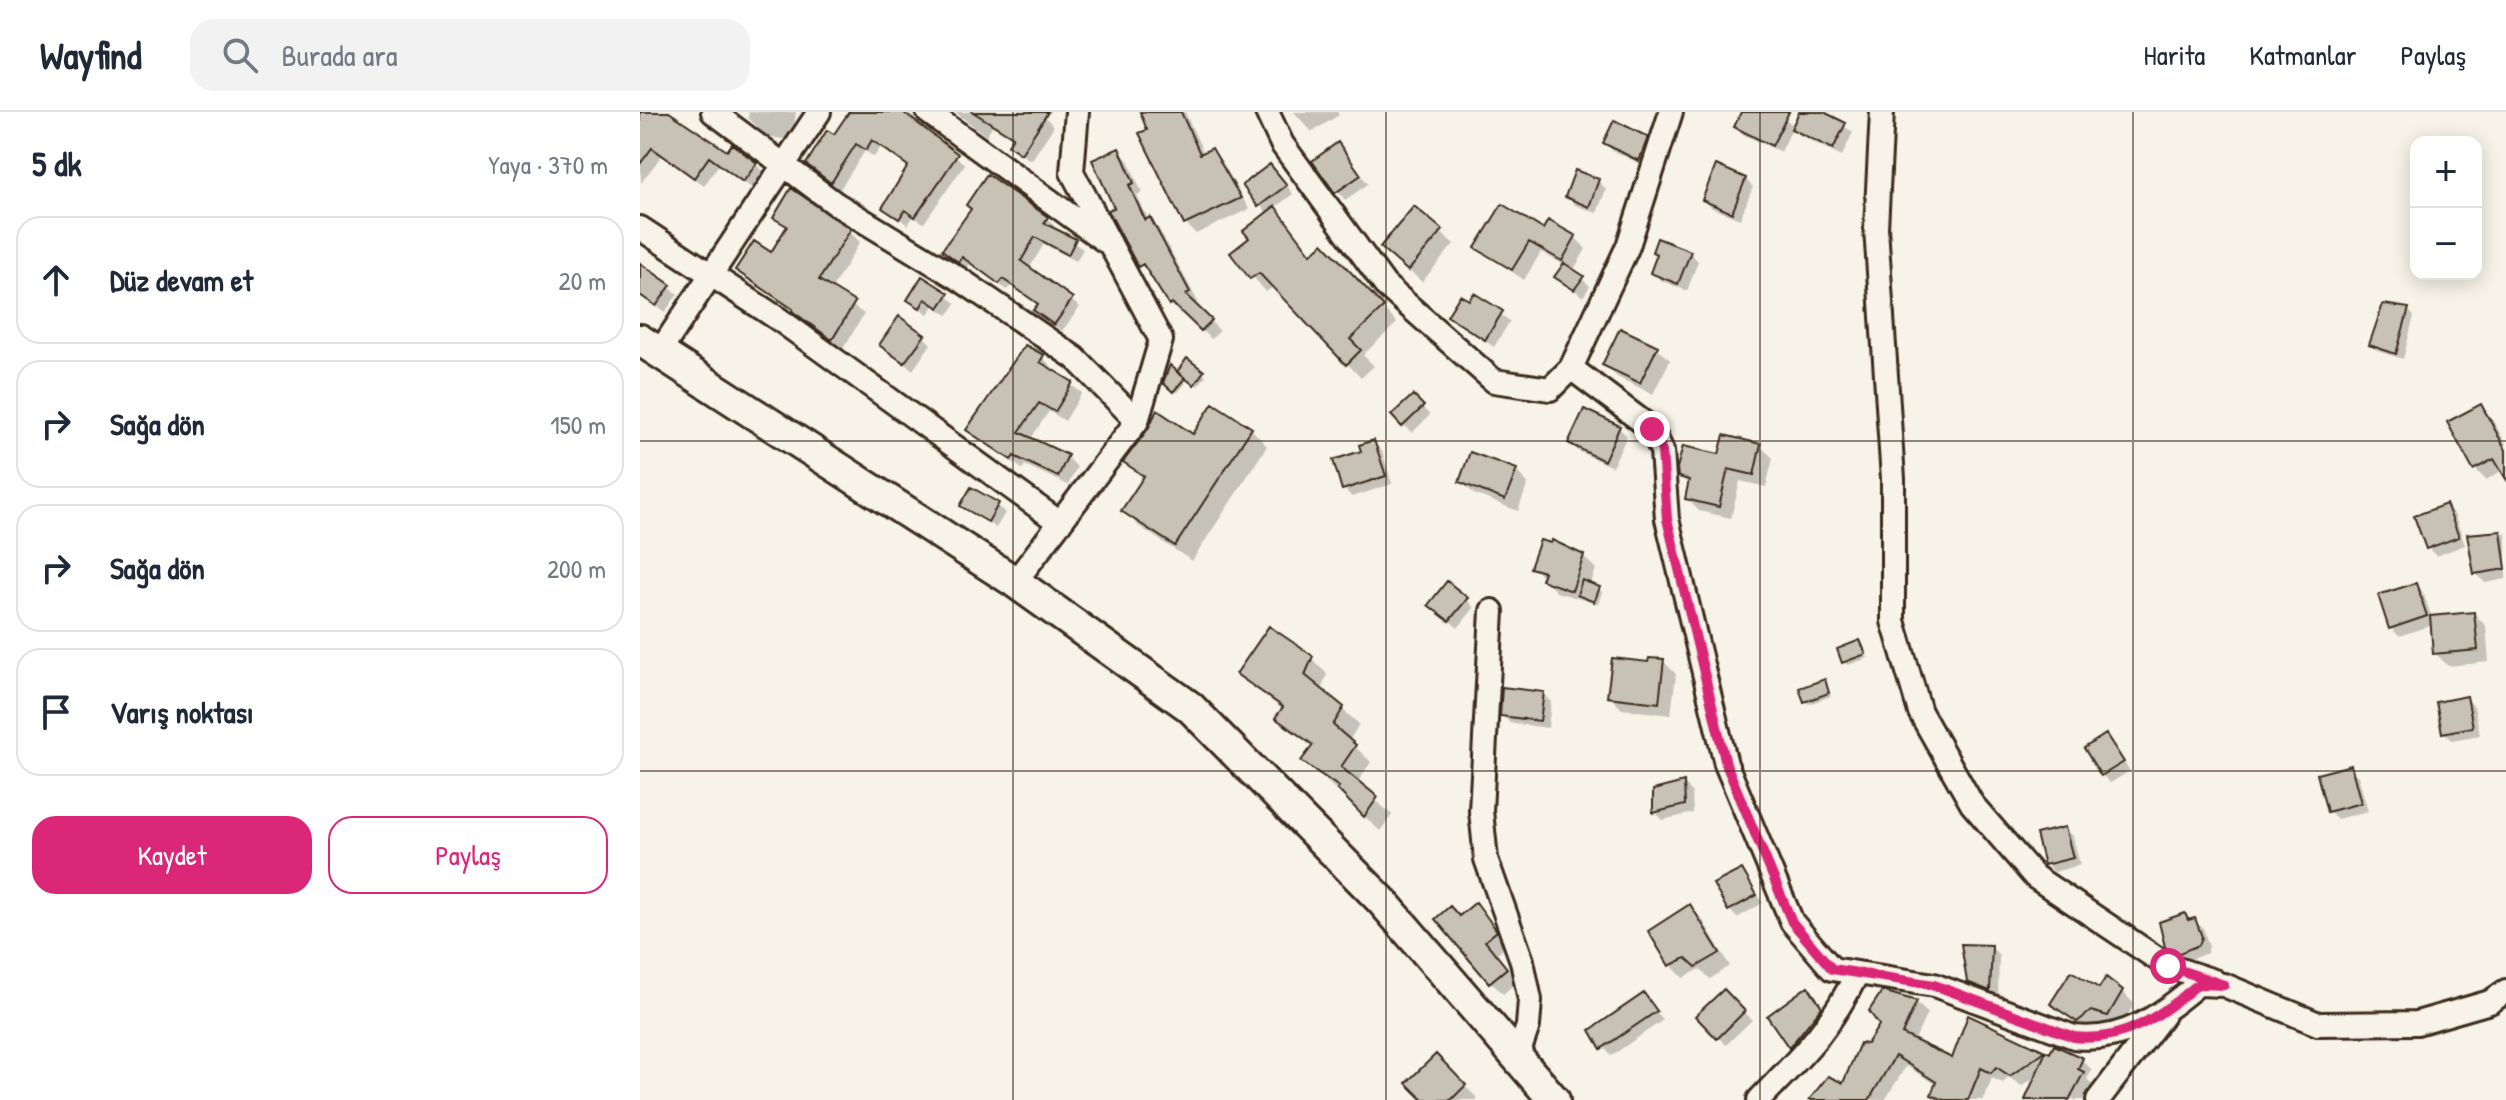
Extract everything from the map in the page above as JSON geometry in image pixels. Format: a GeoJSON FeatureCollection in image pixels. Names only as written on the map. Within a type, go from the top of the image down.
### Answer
{"type":"FeatureCollection","features":[{"type":"Feature","properties":{"kind":"street"},"geometry":{"type":"LineString","coordinates":[[713,112],[783,167],[1075,358],[1137,421]]}},
{"type":"Feature","properties":{"kind":"street"},"geometry":{"type":"LineString","coordinates":[[819,112],[711,276],[650,347],[1015,582],[1190,707],[1381,900],[1554,1100]]}},
{"type":"Feature","properties":{"kind":"street"},"geometry":{"type":"LineString","coordinates":[[928,112],[1110,245]]}},
{"type":"Feature","properties":{"kind":"street"},"geometry":{"type":"LineString","coordinates":[[1015,582],[1137,421],[1161,340],[1072,172],[1077,112]]}},
{"type":"Feature","properties":{"kind":"street"},"geometry":{"type":"LineString","coordinates":[[1267,112],[1282,144],[1385,285],[1494,381],[1550,389],[1571,368],[1628,246],[1671,112]]}},
{"type":"Feature","properties":{"kind":"street"},"geometry":{"type":"LineString","coordinates":[[1882,112],[1876,228],[1893,479],[1893,621],[1920,712],[1972,804],[2035,877],[2168,966],[2224,985],[2318,1024],[2417,1023],[2490,1002],[2506,991]]}},
{"type":"Feature","properties":{"kind":"street"},"geometry":{"type":"LineString","coordinates":[[640,228],[780,320],[1060,523]]}},
{"type":"Feature","properties":{"kind":"street"},"geometry":{"type":"LineString","coordinates":[[1571,368],[1652,429],[1662,451],[1667,519],[1726,764],[1792,922],[1832,969],[1934,985],[2074,1037],[2093,1039],[2122,1033],[2163,1014]]}},
{"type":"Feature","properties":{"kind":"street"},"geometry":{"type":"LineString","coordinates":[[1492,611],[1481,811],[1486,859],[1522,961],[1530,1000],[1528,1026],[1517,1058]]}},
{"type":"Feature","properties":{"kind":"street"},"geometry":{"type":"LineString","coordinates":[[1762,1099],[1819,1039],[1839,1012],[1857,973]]}},
{"type":"Feature","properties":{"kind":"street"},"geometry":{"type":"LineString","coordinates":[[2098,1100],[2163,1014],[2198,984],[2224,985]]}},
{"type":"Feature","properties":{"kind":"building"},"geometry":{"type":"Polygon","coordinates":[[[640,112],[669,112],[727,151],[732,144],[757,163],[743,182],[709,157],[694,178],[652,148],[640,164],[640,112]]]}},
{"type":"Feature","properties":{"kind":"building"},"geometry":{"type":"Polygon","coordinates":[[[849,112],[903,112],[958,154],[915,217],[905,210],[899,219],[882,208],[908,166],[872,140],[866,150],[856,144],[831,183],[806,164],[827,130],[834,134],[849,112]]]}},
{"type":"Feature","properties":{"kind":"building"},"geometry":{"type":"Polygon","coordinates":[[[973,112],[1048,112],[1021,154],[1008,145],[1013,137],[973,112]]]}},
{"type":"Feature","properties":{"kind":"building"},"geometry":{"type":"Polygon","coordinates":[[[1140,112],[1181,112],[1200,154],[1212,148],[1241,198],[1184,225],[1139,133],[1147,130],[1140,112]]]}},
{"type":"Feature","properties":{"kind":"building"},"geometry":{"type":"Polygon","coordinates":[[[1741,112],[1789,112],[1772,146],[1734,127],[1741,112]]]}},
{"type":"Feature","properties":{"kind":"building"},"geometry":{"type":"Polygon","coordinates":[[[1799,112],[1824,112],[1846,123],[1833,149],[1791,129],[1799,112]]]}},
{"type":"Feature","properties":{"kind":"building"},"geometry":{"type":"Polygon","coordinates":[[[1614,120],[1648,137],[1639,161],[1603,143],[1614,120]]]}},
{"type":"Feature","properties":{"kind":"building"},"geometry":{"type":"Polygon","coordinates":[[[1338,142],[1361,175],[1335,193],[1312,161],[1338,142]]]}},
{"type":"Feature","properties":{"kind":"building"},"geometry":{"type":"Polygon","coordinates":[[[1119,148],[1134,183],[1129,185],[1145,220],[1150,217],[1190,292],[1186,295],[1212,320],[1201,331],[1172,303],[1169,305],[1143,264],[1138,267],[1108,210],[1114,208],[1092,160],[1119,148]]]}},
{"type":"Feature","properties":{"kind":"building"},"geometry":{"type":"Polygon","coordinates":[[[1270,164],[1287,185],[1258,207],[1242,185],[1270,164]]]}},
{"type":"Feature","properties":{"kind":"building"},"geometry":{"type":"Polygon","coordinates":[[[1716,165],[1746,178],[1732,213],[1702,200],[1716,165]]]}},
{"type":"Feature","properties":{"kind":"building"},"geometry":{"type":"Polygon","coordinates":[[[1575,170],[1599,179],[1589,207],[1565,197],[1575,170]]]}},
{"type":"Feature","properties":{"kind":"building"},"geometry":{"type":"Polygon","coordinates":[[[987,174],[1048,217],[1044,223],[1076,239],[1068,255],[1035,237],[1021,261],[1073,298],[1054,325],[1033,310],[1038,304],[1003,279],[999,284],[962,257],[958,262],[942,250],[971,209],[966,205],[987,174]]]}},
{"type":"Feature","properties":{"kind":"building"},"geometry":{"type":"Polygon","coordinates":[[[791,188],[851,229],[819,280],[855,302],[832,340],[735,270],[754,241],[771,252],[787,226],[773,218],[791,188]]]}},
{"type":"Feature","properties":{"kind":"building"},"geometry":{"type":"Polygon","coordinates":[[[1502,204],[1543,229],[1548,220],[1576,236],[1562,261],[1529,242],[1512,270],[1475,248],[1502,204]]]}},
{"type":"Feature","properties":{"kind":"building"},"geometry":{"type":"Polygon","coordinates":[[[1275,206],[1311,254],[1323,243],[1384,307],[1350,339],[1361,350],[1346,365],[1259,273],[1250,279],[1230,253],[1249,238],[1243,231],[1275,206]]]}},
{"type":"Feature","properties":{"kind":"building"},"geometry":{"type":"Polygon","coordinates":[[[1414,206],[1443,230],[1408,271],[1380,247],[1414,206]]]}},
{"type":"Feature","properties":{"kind":"building"},"geometry":{"type":"Polygon","coordinates":[[[1657,238],[1691,251],[1678,284],[1650,273],[1657,254],[1652,252],[1657,238]]]}},
{"type":"Feature","properties":{"kind":"building"},"geometry":{"type":"Polygon","coordinates":[[[640,263],[671,285],[656,306],[640,295],[640,263]]]}},
{"type":"Feature","properties":{"kind":"building"},"geometry":{"type":"Polygon","coordinates":[[[1564,263],[1584,276],[1574,290],[1554,277],[1564,263]]]}},
{"type":"Feature","properties":{"kind":"building"},"geometry":{"type":"Polygon","coordinates":[[[922,276],[949,293],[939,308],[925,299],[920,308],[907,300],[922,276]]]}},
{"type":"Feature","properties":{"kind":"building"},"geometry":{"type":"Polygon","coordinates":[[[1474,293],[1503,311],[1485,340],[1447,316],[1460,295],[1469,300],[1474,293]]]}},
{"type":"Feature","properties":{"kind":"building"},"geometry":{"type":"Polygon","coordinates":[[[2383,304],[2409,308],[2396,354],[2369,345],[2383,304]]]}},
{"type":"Feature","properties":{"kind":"building"},"geometry":{"type":"Polygon","coordinates":[[[899,316],[925,335],[904,363],[879,345],[899,316]]]}},
{"type":"Feature","properties":{"kind":"building"},"geometry":{"type":"Polygon","coordinates":[[[1620,328],[1658,346],[1640,383],[1602,365],[1620,328]]]}},
{"type":"Feature","properties":{"kind":"building"},"geometry":{"type":"Polygon","coordinates":[[[1025,345],[1044,355],[1040,362],[1073,382],[1055,412],[1039,403],[1019,432],[1068,455],[1058,477],[1014,456],[1011,460],[966,430],[1025,345]]]}},
{"type":"Feature","properties":{"kind":"building"},"geometry":{"type":"Polygon","coordinates":[[[1187,358],[1204,371],[1194,385],[1177,372],[1187,358]]]}},
{"type":"Feature","properties":{"kind":"building"},"geometry":{"type":"Polygon","coordinates":[[[1170,365],[1185,378],[1173,392],[1163,383],[1170,365]]]}},
{"type":"Feature","properties":{"kind":"building"},"geometry":{"type":"Polygon","coordinates":[[[1413,395],[1424,406],[1402,427],[1391,415],[1413,395]]]}},
{"type":"Feature","properties":{"kind":"building"},"geometry":{"type":"Polygon","coordinates":[[[1213,403],[1252,428],[1175,546],[1121,511],[1144,476],[1123,462],[1148,429],[1157,410],[1193,434],[1213,403]]]}},
{"type":"Feature","properties":{"kind":"building"},"geometry":{"type":"Polygon","coordinates":[[[2481,404],[2506,450],[2506,479],[2494,459],[2473,470],[2447,422],[2481,404]]]}},
{"type":"Feature","properties":{"kind":"building"},"geometry":{"type":"Polygon","coordinates":[[[1584,409],[1620,426],[1604,461],[1568,443],[1584,409]]]}},
{"type":"Feature","properties":{"kind":"building"},"geometry":{"type":"Polygon","coordinates":[[[1724,435],[1761,444],[1754,475],[1728,469],[1719,507],[1685,499],[1689,480],[1678,477],[1677,468],[1683,446],[1719,454],[1724,435]]]}},
{"type":"Feature","properties":{"kind":"building"},"geometry":{"type":"Polygon","coordinates":[[[1374,440],[1386,476],[1342,490],[1333,460],[1361,451],[1359,445],[1374,440]]]}},
{"type":"Feature","properties":{"kind":"building"},"geometry":{"type":"Polygon","coordinates":[[[1470,452],[1517,469],[1505,500],[1459,482],[1470,452]]]}},
{"type":"Feature","properties":{"kind":"building"},"geometry":{"type":"Polygon","coordinates":[[[971,487],[999,503],[988,522],[960,506],[971,487]]]}},
{"type":"Feature","properties":{"kind":"building"},"geometry":{"type":"Polygon","coordinates":[[[2446,504],[2459,537],[2426,549],[2414,516],[2446,504]]]}},
{"type":"Feature","properties":{"kind":"building"},"geometry":{"type":"Polygon","coordinates":[[[2501,531],[2506,569],[2474,574],[2467,534],[2501,531]]]}},
{"type":"Feature","properties":{"kind":"building"},"geometry":{"type":"Polygon","coordinates":[[[1540,540],[1551,543],[1552,540],[1584,555],[1572,591],[1541,580],[1544,572],[1530,568],[1540,540]]]}},
{"type":"Feature","properties":{"kind":"building"},"geometry":{"type":"Polygon","coordinates":[[[1582,580],[1600,587],[1594,602],[1577,595],[1582,580]]]}},
{"type":"Feature","properties":{"kind":"building"},"geometry":{"type":"Polygon","coordinates":[[[1447,581],[1468,598],[1449,621],[1428,605],[1447,581]]]}},
{"type":"Feature","properties":{"kind":"building"},"geometry":{"type":"Polygon","coordinates":[[[2416,583],[2427,616],[2389,629],[2378,595],[2416,583]]]}},
{"type":"Feature","properties":{"kind":"building"},"geometry":{"type":"Polygon","coordinates":[[[2474,612],[2478,650],[2433,654],[2430,616],[2474,612]]]}},
{"type":"Feature","properties":{"kind":"building"},"geometry":{"type":"Polygon","coordinates":[[[1269,626],[1313,656],[1305,675],[1344,707],[1333,725],[1356,745],[1341,767],[1378,797],[1364,817],[1337,789],[1339,787],[1301,761],[1313,745],[1275,718],[1283,707],[1236,674],[1269,626]]]}},
{"type":"Feature","properties":{"kind":"building"},"geometry":{"type":"Polygon","coordinates":[[[1860,640],[1866,654],[1842,663],[1837,649],[1860,640]]]}},
{"type":"Feature","properties":{"kind":"building"},"geometry":{"type":"Polygon","coordinates":[[[1612,658],[1648,662],[1649,658],[1664,659],[1659,703],[1607,697],[1612,658]]]}},
{"type":"Feature","properties":{"kind":"building"},"geometry":{"type":"Polygon","coordinates":[[[1825,679],[1829,693],[1804,702],[1799,688],[1825,679]]]}},
{"type":"Feature","properties":{"kind":"building"},"geometry":{"type":"Polygon","coordinates":[[[1502,687],[1544,692],[1540,721],[1500,716],[1502,687]]]}},
{"type":"Feature","properties":{"kind":"building"},"geometry":{"type":"Polygon","coordinates":[[[2467,696],[2473,727],[2442,733],[2436,702],[2467,696]]]}},
{"type":"Feature","properties":{"kind":"building"},"geometry":{"type":"Polygon","coordinates":[[[2106,734],[2124,762],[2101,776],[2084,748],[2106,734]]]}},
{"type":"Feature","properties":{"kind":"building"},"geometry":{"type":"Polygon","coordinates":[[[2351,765],[2361,803],[2327,812],[2317,774],[2351,765]]]}},
{"type":"Feature","properties":{"kind":"building"},"geometry":{"type":"Polygon","coordinates":[[[1684,782],[1685,805],[1653,813],[1653,790],[1684,782]]]}},
{"type":"Feature","properties":{"kind":"building"},"geometry":{"type":"Polygon","coordinates":[[[2065,827],[2073,858],[2044,865],[2036,834],[2065,827]]]}},
{"type":"Feature","properties":{"kind":"building"},"geometry":{"type":"Polygon","coordinates":[[[1742,869],[1757,895],[1728,911],[1713,884],[1742,869]]]}},
{"type":"Feature","properties":{"kind":"building"},"geometry":{"type":"Polygon","coordinates":[[[1476,902],[1497,931],[1485,941],[1507,968],[1489,983],[1435,919],[1450,906],[1459,916],[1476,902]]]}},
{"type":"Feature","properties":{"kind":"building"},"geometry":{"type":"Polygon","coordinates":[[[1690,904],[1720,953],[1696,967],[1686,958],[1669,966],[1648,931],[1690,904]]]}},
{"type":"Feature","properties":{"kind":"building"},"geometry":{"type":"Polygon","coordinates":[[[2185,913],[2188,920],[2195,918],[2202,937],[2199,945],[2177,954],[2165,947],[2159,922],[2185,913]]]}},
{"type":"Feature","properties":{"kind":"building"},"geometry":{"type":"Polygon","coordinates":[[[1961,944],[1992,945],[1990,991],[1967,982],[1961,944]]]}},
{"type":"Feature","properties":{"kind":"building"},"geometry":{"type":"Polygon","coordinates":[[[2071,971],[2099,988],[2106,977],[2123,990],[2108,1016],[2091,1011],[2077,1022],[2050,1004],[2071,971]]]}},
{"type":"Feature","properties":{"kind":"building"},"geometry":{"type":"Polygon","coordinates":[[[1808,986],[1822,1007],[1789,1048],[1767,1016],[1808,986]]]}},
{"type":"Feature","properties":{"kind":"building"},"geometry":{"type":"Polygon","coordinates":[[[1724,989],[1745,1011],[1717,1039],[1695,1016],[1724,989]]]}},
{"type":"Feature","properties":{"kind":"building"},"geometry":{"type":"Polygon","coordinates":[[[1882,991],[1917,1001],[1902,1034],[1952,1058],[1968,1015],[2045,1051],[2010,1076],[1996,1067],[1991,1073],[1981,1068],[1968,1100],[1944,1100],[1931,1095],[1936,1082],[1895,1056],[1869,1100],[1809,1100],[1828,1076],[1843,1083],[1860,1043],[1867,1044],[1879,1025],[1869,1011],[1882,991]]]}},
{"type":"Feature","properties":{"kind":"building"},"geometry":{"type":"Polygon","coordinates":[[[1644,993],[1657,1011],[1601,1049],[1590,1030],[1644,993]]]}},
{"type":"Feature","properties":{"kind":"building"},"geometry":{"type":"Polygon","coordinates":[[[2054,1045],[2083,1058],[2078,1069],[2084,1072],[2069,1100],[2025,1100],[2046,1051],[2050,1053],[2054,1045]]]}},
{"type":"Feature","properties":{"kind":"building"},"geometry":{"type":"Polygon","coordinates":[[[1436,1054],[1466,1085],[1451,1100],[1423,1100],[1406,1083],[1436,1054]]]}},
{"type":"Feature","properties":{"kind":"route"},"geometry":{"type":"LineString","coordinates":[[1652,429],[1662,451],[1667,519],[1726,764],[1792,922],[1832,969],[1934,985],[2074,1037],[2093,1039],[2122,1033],[2163,1014],[2198,984],[2224,985],[2168,966]]}}]}
